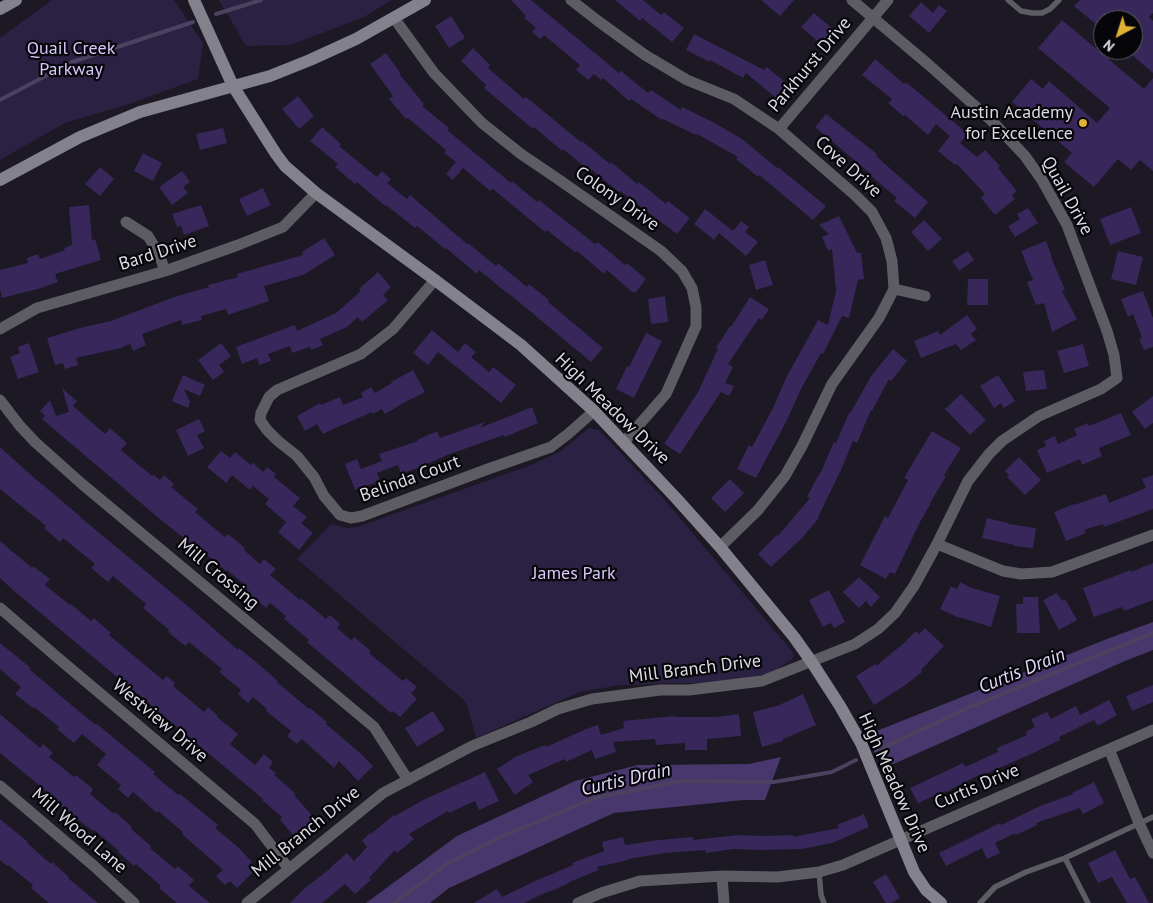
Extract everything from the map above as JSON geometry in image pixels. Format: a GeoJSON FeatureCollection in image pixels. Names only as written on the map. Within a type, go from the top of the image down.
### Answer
{"type":"FeatureCollection","features":[{"type":"Feature","properties":{"kind":"street"},"geometry":{"type":"LineString","coordinates":[[0,9],[16,0]]}},
{"type":"Feature","properties":{"kind":"street","name":"High Meadow Drive"},"geometry":{"type":"LineString","coordinates":[[194,0],[233,86],[285,166],[316,193],[521,345],[624,442],[720,547],[794,637],[840,706],[861,743],[914,872],[926,890],[942,903]]}},
{"type":"Feature","properties":{"kind":"street"},"geometry":{"type":"LineString","coordinates":[[0,180],[80,137],[140,112],[270,76],[310,60],[356,39],[426,0]]}},
{"type":"Feature","properties":{"kind":"street","name":"Cove Drive"},"geometry":{"type":"LineString","coordinates":[[572,0],[646,55],[687,80],[734,99],[779,129],[855,195],[872,212],[886,238],[892,261],[894,289]]}},
{"type":"Feature","properties":{"kind":"street","name":"Quail Drive"},"geometry":{"type":"LineString","coordinates":[[852,0],[977,107],[1025,156],[1042,180],[1067,225],[1107,331]]}},
{"type":"Feature","properties":{"kind":"street","name":"Parkhurst Drive"},"geometry":{"type":"LineString","coordinates":[[779,129],[888,0]]}},
{"type":"Feature","properties":{"kind":"street","name":"Colony Drive"},"geometry":{"type":"LineString","coordinates":[[394,18],[434,73],[482,123],[521,154],[661,252],[682,271],[692,288],[696,306],[696,326],[666,394],[624,442]]}},
{"type":"Feature","properties":{"kind":"street","name":"Bard Drive"},"geometry":{"type":"LineString","coordinates":[[0,328],[37,308],[165,271],[238,245],[283,226],[316,193]]}},
{"type":"Feature","properties":{"kind":"street"},"geometry":{"type":"LineString","coordinates":[[126,222],[148,236],[160,254],[165,271]]}},
{"type":"Feature","properties":{"kind":"street","name":"Belinda Court"},"geometry":{"type":"LineString","coordinates":[[435,280],[393,329],[361,354],[278,390],[269,397],[261,413],[260,420],[267,430],[297,456],[314,477],[324,496],[340,515],[351,518],[362,516],[551,447],[594,412]]}},
{"type":"Feature","properties":{"kind":"street"},"geometry":{"type":"LineString","coordinates":[[720,547],[758,510],[785,476],[832,384],[878,318],[894,289],[925,296]]}},
{"type":"Feature","properties":{"kind":"street","name":"Mill Branch Drive"},"geometry":{"type":"LineString","coordinates":[[247,903],[383,793],[472,746],[558,709],[592,699],[660,690],[688,690],[762,681],[854,644],[878,629],[895,613],[914,586],[938,544],[968,481],[989,454],[1002,441],[1039,416],[1101,389],[1118,378],[1107,331]]}},
{"type":"Feature","properties":{"kind":"street","name":"Mill Crossing"},"geometry":{"type":"LineString","coordinates":[[0,400],[35,442],[82,484],[374,727],[408,780]]}},
{"type":"Feature","properties":{"kind":"street"},"geometry":{"type":"LineString","coordinates":[[938,544],[1003,571],[1021,574],[1052,572],[1153,535]]}},
{"type":"Feature","properties":{"kind":"street","name":"Westview Drive"},"geometry":{"type":"LineString","coordinates":[[0,608],[255,824],[289,869]]}},
{"type":"Feature","properties":{"kind":"street","name":"Curtis Drive"},"geometry":{"type":"LineString","coordinates":[[578,903],[601,893],[640,881],[722,876],[777,877],[819,872],[842,865],[1153,730]]}},
{"type":"Feature","properties":{"kind":"street"},"geometry":{"type":"LineString","coordinates":[[1108,749],[1153,853]]}},
{"type":"Feature","properties":{"kind":"street","name":"Mill Wood Lane"},"geometry":{"type":"LineString","coordinates":[[0,786],[94,866],[134,903]]}},
{"type":"Feature","properties":{"kind":"street"},"geometry":{"type":"LineString","coordinates":[[722,876],[724,903]]}},
{"type":"Feature","properties":{"kind":"lane"},"geometry":{"type":"LineString","coordinates":[[1008,0],[1021,11],[1032,14],[1042,13],[1050,9],[1059,0]]}},
{"type":"Feature","properties":{"kind":"lane"},"geometry":{"type":"LineString","coordinates":[[980,903],[995,887],[1026,872],[1065,858],[1153,817]]}},
{"type":"Feature","properties":{"kind":"lane"},"geometry":{"type":"LineString","coordinates":[[1065,858],[1088,903]]}},
{"type":"Feature","properties":{"kind":"lane"},"geometry":{"type":"LineString","coordinates":[[819,872],[821,895],[824,903]]}},
{"type":"Feature","properties":{"kind":"green space","name":"Quail Creek Parkway"},"geometry":{"type":"Polygon","coordinates":[[[52,0],[174,0],[203,43],[198,79],[129,104],[65,123],[0,160],[0,38],[52,0]]]}},
{"type":"Feature","properties":{"kind":"green space"},"geometry":{"type":"Polygon","coordinates":[[[219,0],[392,0],[364,17],[291,45],[246,46],[219,0]]]}},
{"type":"Feature","properties":{"kind":"green space","name":"James Park"},"geometry":{"type":"Polygon","coordinates":[[[589,428],[599,430],[662,497],[792,651],[794,656],[773,672],[750,678],[711,683],[621,685],[580,692],[476,738],[466,702],[297,559],[331,524],[347,528],[357,527],[531,465],[561,451],[589,428]]]}},
{"type":"Feature","properties":{"kind":"shaded area"},"geometry":{"type":"Polygon","coordinates":[[[1153,622],[1153,650],[889,766],[874,732],[1153,622]]]}},
{"type":"Feature","properties":{"kind":"shaded area"},"geometry":{"type":"Polygon","coordinates":[[[781,757],[765,800],[744,800],[614,813],[449,888],[430,903],[366,903],[457,836],[575,781],[638,765],[749,764],[781,757]]]}},
{"type":"Feature","properties":{"kind":"building"},"geometry":{"type":"Polygon","coordinates":[[[511,0],[531,0],[619,73],[621,71],[648,93],[651,90],[681,110],[682,107],[742,139],[826,206],[813,220],[759,175],[758,177],[736,159],[738,157],[697,134],[662,120],[631,99],[629,101],[603,78],[601,80],[594,74],[588,80],[576,70],[580,65],[544,35],[540,39],[532,32],[536,28],[524,18],[526,16],[511,0]]]}},
{"type":"Feature","properties":{"kind":"building"},"geometry":{"type":"Polygon","coordinates":[[[615,0],[643,0],[661,15],[664,12],[684,28],[672,42],[642,18],[640,21],[615,0]]]}},
{"type":"Feature","properties":{"kind":"building"},"geometry":{"type":"Polygon","coordinates":[[[761,0],[794,0],[780,16],[761,0]]]}},
{"type":"Feature","properties":{"kind":"building"},"geometry":{"type":"Polygon","coordinates":[[[1080,0],[1153,0],[1153,13],[1149,17],[1153,21],[1153,73],[1138,60],[1143,60],[1143,10],[1093,10],[1093,22],[1074,6],[1080,0]]]}},
{"type":"Feature","properties":{"kind":"building"},"geometry":{"type":"Polygon","coordinates":[[[921,2],[933,13],[939,5],[947,11],[929,33],[909,16],[921,2]]]}},
{"type":"Feature","properties":{"kind":"building"},"geometry":{"type":"Polygon","coordinates":[[[814,13],[834,30],[822,45],[801,27],[814,13]]]}},
{"type":"Feature","properties":{"kind":"building"},"geometry":{"type":"Polygon","coordinates":[[[451,16],[465,38],[449,48],[435,26],[451,16]]]}},
{"type":"Feature","properties":{"kind":"building"},"geometry":{"type":"Polygon","coordinates":[[[1062,20],[1093,46],[1093,60],[1110,60],[1144,89],[1153,78],[1153,171],[1140,160],[1131,170],[1118,159],[1094,187],[1064,162],[1072,153],[1012,102],[1031,79],[1043,89],[1049,81],[1097,123],[1110,108],[1038,48],[1062,20]]]}},
{"type":"Feature","properties":{"kind":"building"},"geometry":{"type":"Polygon","coordinates":[[[694,34],[764,70],[767,67],[787,84],[776,98],[746,73],[743,78],[710,60],[710,62],[686,50],[694,34]]]}},
{"type":"Feature","properties":{"kind":"building"},"geometry":{"type":"Polygon","coordinates":[[[473,48],[490,65],[488,68],[524,99],[526,97],[637,184],[639,182],[666,204],[668,201],[690,218],[677,234],[592,170],[591,172],[563,149],[562,151],[484,88],[486,85],[461,61],[473,48]]]}},
{"type":"Feature","properties":{"kind":"building"},"geometry":{"type":"Polygon","coordinates":[[[386,53],[400,75],[424,104],[422,106],[449,128],[447,130],[511,183],[512,181],[537,202],[539,200],[595,244],[598,242],[625,265],[627,263],[646,279],[636,292],[632,292],[607,270],[604,274],[577,251],[576,253],[547,230],[545,232],[493,189],[490,191],[463,168],[453,180],[446,174],[456,162],[444,153],[446,150],[408,118],[406,119],[389,99],[393,96],[370,64],[386,53]]]}},
{"type":"Feature","properties":{"kind":"building"},"geometry":{"type":"Polygon","coordinates":[[[875,59],[904,84],[906,82],[968,134],[960,143],[977,157],[985,150],[1000,166],[998,168],[1017,191],[1012,195],[1015,199],[995,215],[981,198],[985,194],[957,164],[955,165],[938,151],[950,136],[936,124],[928,135],[888,103],[892,99],[862,75],[875,59]]]}},
{"type":"Feature","properties":{"kind":"building"},"geometry":{"type":"Polygon","coordinates":[[[298,96],[314,116],[299,129],[282,109],[298,96]]]}},
{"type":"Feature","properties":{"kind":"building"},"geometry":{"type":"Polygon","coordinates":[[[826,114],[877,154],[876,156],[928,202],[915,218],[894,201],[897,198],[872,175],[815,127],[826,114]]]}},
{"type":"Feature","properties":{"kind":"building"},"geometry":{"type":"Polygon","coordinates":[[[322,127],[341,144],[339,146],[377,177],[382,171],[391,179],[387,183],[407,199],[410,195],[496,266],[498,263],[527,287],[529,284],[603,348],[591,362],[479,270],[477,274],[417,226],[415,228],[385,206],[357,182],[355,184],[335,167],[338,164],[310,141],[322,127]]]}},
{"type":"Feature","properties":{"kind":"building"},"geometry":{"type":"Polygon","coordinates":[[[223,128],[227,143],[200,150],[196,134],[223,128]]]}},
{"type":"Feature","properties":{"kind":"building"},"geometry":{"type":"Polygon","coordinates":[[[143,153],[162,163],[153,181],[134,171],[143,153]]]}},
{"type":"Feature","properties":{"kind":"building"},"geometry":{"type":"Polygon","coordinates":[[[100,167],[114,179],[100,196],[85,184],[100,167]]]}},
{"type":"Feature","properties":{"kind":"building"},"geometry":{"type":"Polygon","coordinates":[[[182,171],[190,182],[183,187],[188,193],[172,205],[159,187],[182,171]]]}},
{"type":"Feature","properties":{"kind":"building"},"geometry":{"type":"Polygon","coordinates":[[[263,188],[271,205],[247,216],[239,199],[263,188]]]}},
{"type":"Feature","properties":{"kind":"building"},"geometry":{"type":"Polygon","coordinates":[[[89,205],[92,240],[95,239],[101,260],[55,274],[58,282],[2,298],[0,270],[28,263],[27,258],[38,254],[40,259],[65,250],[64,248],[72,245],[69,207],[89,205]]]}},
{"type":"Feature","properties":{"kind":"building"},"geometry":{"type":"Polygon","coordinates":[[[201,205],[209,226],[184,235],[181,226],[177,227],[172,214],[201,205]]]}},
{"type":"Feature","properties":{"kind":"building"},"geometry":{"type":"Polygon","coordinates":[[[1131,207],[1141,233],[1110,245],[1100,219],[1131,207]]]}},
{"type":"Feature","properties":{"kind":"building"},"geometry":{"type":"Polygon","coordinates":[[[1028,208],[1038,223],[1015,237],[1008,226],[1020,219],[1017,214],[1028,208]]]}},
{"type":"Feature","properties":{"kind":"building"},"geometry":{"type":"Polygon","coordinates":[[[705,209],[733,231],[741,221],[749,227],[745,232],[758,242],[746,256],[719,233],[714,240],[694,224],[705,209]]]}},
{"type":"Feature","properties":{"kind":"building"},"geometry":{"type":"Polygon","coordinates":[[[839,216],[857,253],[861,253],[864,279],[858,280],[849,318],[842,316],[823,354],[821,353],[801,389],[786,422],[756,478],[737,469],[749,445],[752,447],[772,410],[787,376],[818,320],[828,325],[836,291],[832,249],[828,251],[822,237],[829,234],[819,225],[839,216]]]}},
{"type":"Feature","properties":{"kind":"building"},"geometry":{"type":"Polygon","coordinates":[[[924,220],[942,239],[928,251],[911,232],[924,220]]]}},
{"type":"Feature","properties":{"kind":"building"},"geometry":{"type":"Polygon","coordinates":[[[324,238],[335,255],[303,275],[264,286],[269,301],[228,315],[226,309],[201,316],[202,320],[182,325],[181,320],[142,334],[146,345],[133,351],[130,344],[121,348],[76,358],[78,365],[65,369],[63,363],[55,365],[47,338],[111,321],[174,297],[209,287],[208,285],[238,277],[237,274],[303,255],[302,252],[324,238]]]}},
{"type":"Feature","properties":{"kind":"building"},"geometry":{"type":"Polygon","coordinates":[[[1046,241],[1065,290],[1062,291],[1077,319],[1052,332],[1044,303],[1036,305],[1027,282],[1033,280],[1021,251],[1046,241]]]}},
{"type":"Feature","properties":{"kind":"building"},"geometry":{"type":"Polygon","coordinates":[[[968,251],[974,260],[959,271],[952,261],[968,251]]]}},
{"type":"Feature","properties":{"kind":"building"},"geometry":{"type":"Polygon","coordinates":[[[1118,251],[1143,257],[1136,285],[1111,279],[1118,251]]]}},
{"type":"Feature","properties":{"kind":"building"},"geometry":{"type":"Polygon","coordinates":[[[765,260],[773,285],[756,290],[749,265],[765,260]]]}},
{"type":"Feature","properties":{"kind":"building"},"geometry":{"type":"Polygon","coordinates":[[[378,272],[391,287],[383,295],[388,300],[362,322],[358,317],[347,327],[320,339],[323,345],[311,350],[310,347],[292,353],[290,346],[268,354],[271,361],[259,365],[257,358],[242,364],[236,347],[295,325],[297,331],[336,313],[361,291],[359,289],[378,272]]]}},
{"type":"Feature","properties":{"kind":"building"},"geometry":{"type":"Polygon","coordinates":[[[968,279],[988,279],[988,305],[967,305],[968,279]]]}},
{"type":"Feature","properties":{"kind":"building"},"geometry":{"type":"Polygon","coordinates":[[[1143,291],[1153,318],[1153,347],[1144,350],[1139,339],[1142,338],[1133,314],[1128,317],[1121,299],[1143,291]]]}},
{"type":"Feature","properties":{"kind":"building"},"geometry":{"type":"Polygon","coordinates":[[[665,296],[668,322],[651,324],[648,299],[665,296]]]}},
{"type":"Feature","properties":{"kind":"building"},"geometry":{"type":"Polygon","coordinates":[[[750,297],[769,309],[762,320],[759,318],[728,364],[733,367],[725,383],[734,386],[729,396],[721,392],[680,454],[664,444],[698,392],[718,349],[716,348],[750,297]]]}},
{"type":"Feature","properties":{"kind":"building"},"geometry":{"type":"Polygon","coordinates":[[[967,315],[977,329],[971,334],[976,340],[961,350],[956,344],[921,358],[914,341],[938,331],[940,335],[967,315]]]}},
{"type":"Feature","properties":{"kind":"building"},"geometry":{"type":"Polygon","coordinates":[[[432,330],[458,352],[465,343],[476,352],[471,357],[489,372],[493,367],[516,385],[501,403],[438,352],[428,365],[413,353],[432,330]]]}},
{"type":"Feature","properties":{"kind":"building"},"geometry":{"type":"Polygon","coordinates":[[[646,333],[662,341],[634,398],[616,389],[646,333]]]}},
{"type":"Feature","properties":{"kind":"building"},"geometry":{"type":"Polygon","coordinates":[[[29,343],[39,372],[18,379],[10,357],[20,353],[18,347],[29,343]]]}},
{"type":"Feature","properties":{"kind":"building"},"geometry":{"type":"Polygon","coordinates":[[[221,343],[231,356],[219,365],[224,372],[213,380],[198,360],[221,343]]]}},
{"type":"Feature","properties":{"kind":"building"},"geometry":{"type":"Polygon","coordinates":[[[1083,344],[1089,366],[1064,373],[1057,351],[1083,344]]]}},
{"type":"Feature","properties":{"kind":"building"},"geometry":{"type":"Polygon","coordinates":[[[893,349],[907,361],[891,381],[889,379],[871,410],[857,443],[853,441],[819,518],[802,538],[771,567],[758,554],[778,536],[810,498],[807,497],[820,474],[834,442],[836,443],[850,411],[871,376],[893,349]]]}},
{"type":"Feature","properties":{"kind":"building"},"geometry":{"type":"Polygon","coordinates":[[[413,370],[425,392],[385,414],[382,409],[373,414],[372,412],[323,434],[317,424],[305,431],[297,416],[320,403],[321,405],[340,397],[343,405],[363,397],[361,393],[371,387],[375,393],[413,370]]]}},
{"type":"Feature","properties":{"kind":"building"},"geometry":{"type":"Polygon","coordinates":[[[1044,370],[1047,389],[1026,391],[1023,372],[1044,370]]]}},
{"type":"Feature","properties":{"kind":"building"},"geometry":{"type":"Polygon","coordinates":[[[183,375],[205,385],[200,396],[184,389],[190,402],[188,408],[172,401],[183,375]]]}},
{"type":"Feature","properties":{"kind":"building"},"geometry":{"type":"Polygon","coordinates":[[[998,375],[1015,401],[1004,408],[1001,403],[994,408],[980,386],[998,375]]]}},
{"type":"Feature","properties":{"kind":"building"},"geometry":{"type":"Polygon","coordinates":[[[62,388],[77,401],[73,406],[105,434],[110,428],[127,443],[121,450],[152,476],[154,475],[160,480],[164,475],[174,484],[171,487],[198,509],[195,512],[225,537],[228,534],[260,564],[264,559],[276,569],[270,575],[326,619],[330,615],[340,624],[337,628],[351,640],[354,637],[371,651],[369,653],[403,681],[406,678],[417,687],[411,693],[417,699],[400,717],[393,711],[391,713],[307,642],[309,640],[284,619],[286,616],[270,603],[266,608],[243,588],[245,585],[161,520],[42,419],[45,416],[40,411],[50,400],[56,416],[69,412],[62,388]]]}},
{"type":"Feature","properties":{"kind":"building"},"geometry":{"type":"Polygon","coordinates":[[[961,394],[986,420],[970,435],[945,409],[961,394]]]}},
{"type":"Feature","properties":{"kind":"building"},"geometry":{"type":"Polygon","coordinates":[[[1153,396],[1153,423],[1145,429],[1132,412],[1153,396]]]}},
{"type":"Feature","properties":{"kind":"building"},"geometry":{"type":"Polygon","coordinates":[[[532,407],[538,423],[505,437],[504,435],[447,455],[401,474],[398,465],[377,473],[380,481],[355,490],[345,464],[357,459],[361,469],[382,461],[379,454],[418,441],[437,431],[440,438],[485,422],[480,428],[532,407]]]}},
{"type":"Feature","properties":{"kind":"building"},"geometry":{"type":"Polygon","coordinates":[[[1121,413],[1131,435],[1099,448],[1102,456],[1082,465],[1080,459],[1047,473],[1037,450],[1046,446],[1044,441],[1055,436],[1058,444],[1077,435],[1074,429],[1088,423],[1089,426],[1121,413]]]}},
{"type":"Feature","properties":{"kind":"building"},"geometry":{"type":"Polygon","coordinates":[[[199,419],[205,431],[197,435],[204,448],[188,456],[176,430],[199,419]]]}},
{"type":"Feature","properties":{"kind":"building"},"geometry":{"type":"Polygon","coordinates":[[[932,431],[961,448],[944,475],[946,476],[920,522],[895,574],[890,572],[886,579],[860,565],[885,516],[888,518],[908,480],[904,478],[932,431]]]}},
{"type":"Feature","properties":{"kind":"building"},"geometry":{"type":"Polygon","coordinates":[[[0,447],[238,650],[239,648],[309,709],[327,722],[326,724],[373,766],[358,781],[339,761],[334,768],[302,739],[297,744],[287,736],[291,731],[266,711],[267,709],[253,697],[248,703],[238,694],[241,690],[219,672],[222,669],[189,642],[185,646],[143,608],[146,604],[113,576],[108,582],[91,568],[95,564],[63,538],[60,542],[44,528],[46,526],[0,489],[0,447]]]}},
{"type":"Feature","properties":{"kind":"building"},"geometry":{"type":"Polygon","coordinates":[[[221,451],[230,458],[235,452],[251,465],[253,463],[263,472],[267,467],[276,474],[274,477],[300,498],[293,506],[307,517],[301,523],[313,533],[299,550],[278,532],[286,522],[265,504],[269,499],[253,486],[250,490],[232,475],[226,483],[207,467],[221,451]]]}},
{"type":"Feature","properties":{"kind":"building"},"geometry":{"type":"Polygon","coordinates":[[[1019,457],[1041,480],[1025,495],[1007,477],[1009,475],[1005,471],[1019,457]]]}},
{"type":"Feature","properties":{"kind":"building"},"geometry":{"type":"Polygon","coordinates":[[[1153,475],[1153,509],[1104,527],[1103,524],[1084,530],[1086,533],[1066,541],[1054,512],[1106,494],[1109,503],[1146,488],[1142,479],[1153,475]]]}},
{"type":"Feature","properties":{"kind":"building"},"geometry":{"type":"Polygon","coordinates":[[[730,479],[744,493],[725,512],[711,498],[730,479]]]}},
{"type":"Feature","properties":{"kind":"building"},"geometry":{"type":"Polygon","coordinates":[[[987,518],[1008,524],[1036,528],[1033,548],[1014,546],[982,538],[987,518]]]}},
{"type":"Feature","properties":{"kind":"building"},"geometry":{"type":"Polygon","coordinates":[[[0,541],[32,568],[33,566],[50,579],[45,585],[91,621],[94,618],[111,633],[109,635],[163,680],[167,676],[175,683],[173,686],[204,712],[208,707],[238,734],[230,744],[255,765],[264,754],[273,762],[269,768],[276,773],[274,775],[296,794],[294,795],[315,819],[295,837],[280,820],[282,817],[263,799],[13,590],[0,578],[0,541]]]}},
{"type":"Feature","properties":{"kind":"building"},"geometry":{"type":"Polygon","coordinates":[[[1153,563],[1153,600],[1124,611],[1122,607],[1094,617],[1083,588],[1153,563]]]}},
{"type":"Feature","properties":{"kind":"building"},"geometry":{"type":"Polygon","coordinates":[[[859,577],[880,597],[871,607],[866,601],[859,608],[843,592],[859,577]]]}},
{"type":"Feature","properties":{"kind":"building"},"geometry":{"type":"Polygon","coordinates":[[[960,582],[972,588],[1000,596],[991,627],[959,618],[940,609],[951,586],[957,589],[960,582]]]}},
{"type":"Feature","properties":{"kind":"building"},"geometry":{"type":"Polygon","coordinates":[[[829,590],[845,622],[834,628],[831,623],[823,627],[809,600],[829,590]]]}},
{"type":"Feature","properties":{"kind":"building"},"geometry":{"type":"Polygon","coordinates":[[[1057,593],[1062,601],[1065,599],[1077,620],[1059,630],[1043,600],[1057,593]]]}},
{"type":"Feature","properties":{"kind":"building"},"geometry":{"type":"Polygon","coordinates":[[[1023,597],[1038,597],[1040,633],[1017,633],[1016,604],[1023,604],[1023,597]]]}},
{"type":"Feature","properties":{"kind":"building"},"geometry":{"type":"Polygon","coordinates":[[[925,628],[944,646],[921,670],[922,672],[874,705],[856,676],[875,664],[876,666],[916,631],[919,634],[925,628]]]}},
{"type":"Feature","properties":{"kind":"building"},"geometry":{"type":"Polygon","coordinates":[[[0,643],[75,708],[155,772],[153,774],[178,795],[180,794],[218,825],[215,828],[238,847],[252,862],[249,865],[254,871],[237,888],[230,881],[225,885],[216,876],[223,870],[182,834],[183,832],[133,792],[128,798],[118,789],[121,785],[97,765],[106,754],[82,734],[74,743],[57,729],[59,727],[15,694],[21,687],[0,669],[0,643]]]}},
{"type":"Feature","properties":{"kind":"building"},"geometry":{"type":"Polygon","coordinates":[[[1153,685],[1153,702],[1132,711],[1126,696],[1153,685]]]}},
{"type":"Feature","properties":{"kind":"building"},"geometry":{"type":"Polygon","coordinates":[[[803,694],[816,725],[783,739],[783,741],[762,747],[753,712],[777,706],[803,694]]]}},
{"type":"Feature","properties":{"kind":"building"},"geometry":{"type":"Polygon","coordinates":[[[1109,700],[1117,715],[1098,726],[1094,720],[1059,737],[1060,740],[1031,754],[981,776],[981,774],[946,792],[918,803],[910,788],[963,763],[965,767],[998,752],[997,748],[1027,735],[1026,732],[1035,727],[1031,719],[1047,712],[1051,719],[1076,706],[1080,715],[1109,700]]]}},
{"type":"Feature","properties":{"kind":"building"},"geometry":{"type":"Polygon","coordinates":[[[433,711],[445,730],[417,747],[405,728],[433,711]]]}},
{"type":"Feature","properties":{"kind":"building"},"geometry":{"type":"Polygon","coordinates":[[[0,714],[40,748],[43,744],[53,753],[49,757],[93,789],[90,794],[132,827],[131,829],[151,846],[150,848],[175,869],[178,866],[194,880],[189,886],[210,903],[177,903],[159,888],[161,886],[136,864],[134,866],[119,851],[72,815],[56,799],[0,753],[0,714]]]}},
{"type":"Feature","properties":{"kind":"building"},"geometry":{"type":"Polygon","coordinates":[[[739,714],[741,736],[707,739],[707,750],[685,750],[685,743],[656,745],[655,739],[613,742],[616,752],[595,759],[592,750],[566,762],[565,759],[528,775],[533,782],[515,795],[497,769],[515,757],[545,745],[546,747],[598,725],[601,735],[624,728],[623,721],[675,716],[715,717],[739,714]]]}},
{"type":"Feature","properties":{"kind":"building"},"geometry":{"type":"Polygon","coordinates":[[[485,772],[499,801],[479,810],[475,801],[449,813],[448,811],[409,834],[414,839],[397,853],[395,850],[369,878],[371,880],[355,894],[345,884],[322,903],[290,903],[347,853],[354,861],[367,847],[362,841],[394,815],[485,772]]]}},
{"type":"Feature","properties":{"kind":"building"},"geometry":{"type":"Polygon","coordinates":[[[1094,782],[1104,803],[1083,814],[1080,808],[1036,823],[1037,825],[1016,835],[1015,833],[995,843],[1000,853],[987,859],[982,848],[946,866],[939,853],[1000,823],[1001,825],[1040,806],[1073,794],[1094,782]]]}},
{"type":"Feature","properties":{"kind":"building"},"geometry":{"type":"Polygon","coordinates":[[[864,814],[869,827],[832,843],[802,849],[733,849],[706,853],[705,850],[665,853],[628,859],[597,867],[599,870],[524,903],[474,903],[497,889],[502,897],[573,865],[572,863],[604,851],[602,842],[623,837],[625,845],[693,837],[693,840],[738,835],[793,835],[793,837],[839,828],[837,825],[864,814]]]}},
{"type":"Feature","properties":{"kind":"building"},"geometry":{"type":"Polygon","coordinates":[[[0,819],[98,903],[49,903],[31,888],[33,885],[0,860],[0,819]]]}},
{"type":"Feature","properties":{"kind":"building"},"geometry":{"type":"Polygon","coordinates":[[[1115,850],[1130,879],[1135,877],[1149,903],[1127,903],[1112,877],[1098,883],[1088,863],[1115,850]]]}},
{"type":"Feature","properties":{"kind":"building"},"geometry":{"type":"Polygon","coordinates":[[[886,874],[900,898],[891,903],[886,903],[873,882],[886,874]]]}},
{"type":"Feature","properties":{"kind":"waterway"},"geometry":{"type":"LineString","coordinates":[[216,14],[261,0]]}},
{"type":"Feature","properties":{"kind":"waterway"},"geometry":{"type":"LineString","coordinates":[[0,100],[72,62],[193,22]]}},
{"type":"Feature","properties":{"kind":"waterway","name":"Curtis Drain"},"geometry":{"type":"LineString","coordinates":[[876,751],[970,707],[1153,633]]}},
{"type":"Feature","properties":{"kind":"waterway","name":"Curtis Drain"},"geometry":{"type":"LineString","coordinates":[[394,903],[448,863],[505,835],[595,798],[682,781],[774,782],[832,772],[856,760]]}},
{"type":"Feature","properties":{"kind":"place","name":"Austin Academy for Excellence"},"geometry":{"type":"Point","coordinates":[1083,123]}}]}
